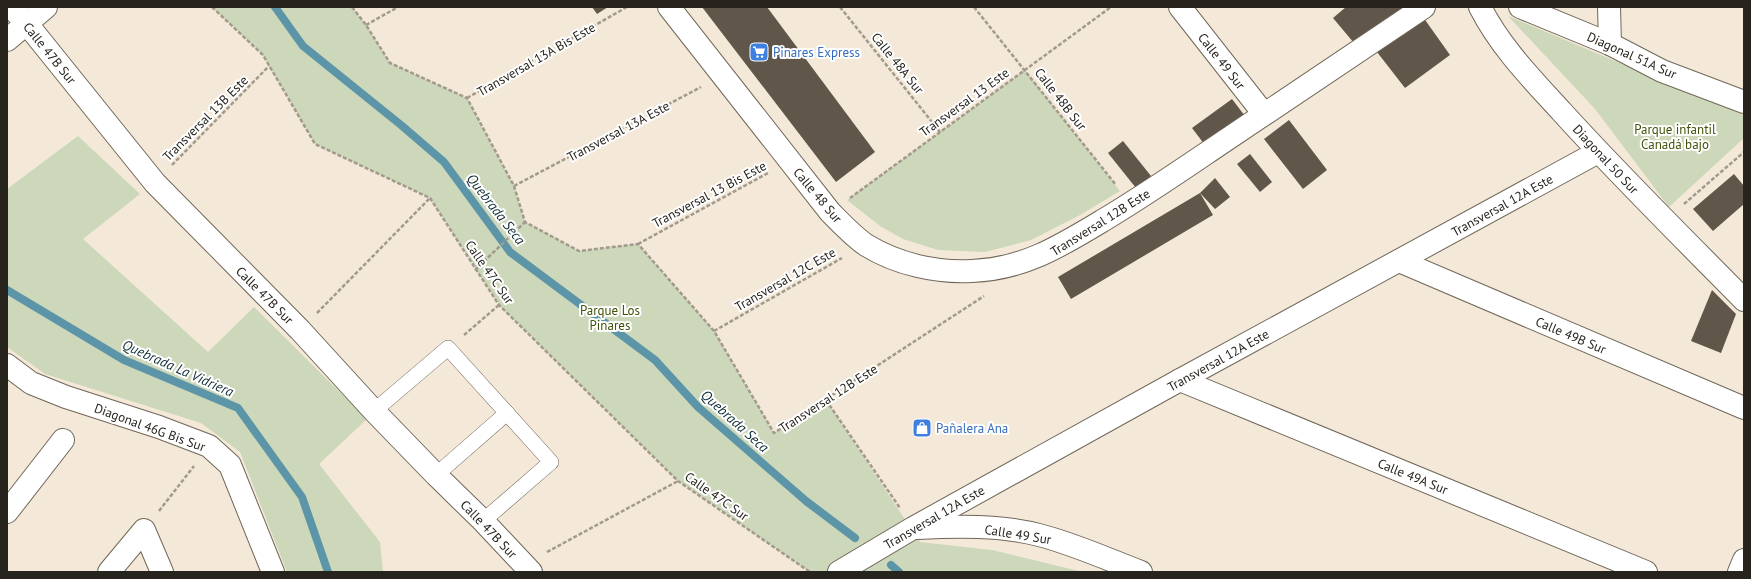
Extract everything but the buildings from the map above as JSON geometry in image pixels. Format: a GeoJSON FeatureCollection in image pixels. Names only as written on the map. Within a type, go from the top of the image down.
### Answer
{"type":"FeatureCollection","features":[{"type":"Feature","properties":{"kind":"street","name":"Calle 47B Sur"},"geometry":{"type":"LineString","coordinates":[[11,7],[27,24],[155,183],[300,330],[374,411],[436,476],[484,521],[527,568]]}},
{"type":"Feature","properties":{"kind":"street"},"geometry":{"type":"LineString","coordinates":[[7,40],[46,7]]}},
{"type":"Feature","properties":{"kind":"street","name":"Calle 48 Sur"},"geometry":{"type":"LineString","coordinates":[[668,7],[830,212],[865,244],[907,263],[928,269],[950,271],[972,271],[997,268],[1024,262],[1053,250]]}},
{"type":"Feature","properties":{"kind":"street","name":"Calle 49 Sur"},"geometry":{"type":"LineString","coordinates":[[1180,7],[1264,114]]}},
{"type":"Feature","properties":{"kind":"street","name":"Transversal 12B Este"},"geometry":{"type":"LineString","coordinates":[[1053,250],[1131,204],[1424,7]]}},
{"type":"Feature","properties":{"kind":"street","name":"Diagonal 50 Sur"},"geometry":{"type":"LineString","coordinates":[[1480,7],[1502,44],[1598,152],[1744,300]]}},
{"type":"Feature","properties":{"kind":"street","name":"Diagonal 51A Sur"},"geometry":{"type":"LineString","coordinates":[[1520,7],[1610,44],[1662,70],[1744,102]]}},
{"type":"Feature","properties":{"kind":"street"},"geometry":{"type":"LineString","coordinates":[[1609,7],[1610,44]]}},
{"type":"Feature","properties":{"kind":"street","name":"Transversal 12A Este"},"geometry":{"type":"LineString","coordinates":[[839,572],[914,528],[1180,380],[1598,152]]}},
{"type":"Feature","properties":{"kind":"street","name":"Calle 49B Sur"},"geometry":{"type":"LineString","coordinates":[[1398,261],[1744,408]]}},
{"type":"Feature","properties":{"kind":"street","name":"Diagonal 46G Bis Sur"},"geometry":{"type":"LineString","coordinates":[[7,365],[31,383],[59,394],[159,427],[209,446],[230,465],[273,572]]}},
{"type":"Feature","properties":{"kind":"street","name":"Calle 49A Sur"},"geometry":{"type":"LineString","coordinates":[[1180,380],[1646,572]]}},
{"type":"Feature","properties":{"kind":"street"},"geometry":{"type":"LineString","coordinates":[[7,512],[64,440]]}},
{"type":"Feature","properties":{"kind":"street","name":"Calle 49 Sur"},"geometry":{"type":"LineString","coordinates":[[914,528],[972,527],[1038,535],[1072,544],[1140,572]]}},
{"type":"Feature","properties":{"kind":"street"},"geometry":{"type":"LineString","coordinates":[[109,572],[144,530],[162,572]]}},
{"type":"Feature","properties":{"kind":"street"},"geometry":{"type":"LineString","coordinates":[[1739,572],[1744,560]]}},
{"type":"Feature","properties":{"kind":"lane"},"geometry":{"type":"LineString","coordinates":[[374,411],[448,348],[551,462],[484,521]]}},
{"type":"Feature","properties":{"kind":"lane"},"geometry":{"type":"LineString","coordinates":[[436,476],[507,413]]}},
{"type":"Feature","properties":{"kind":"path"},"geometry":{"type":"LineString","coordinates":[[212,7],[262,55],[315,144],[430,198],[300,330]]}},
{"type":"Feature","properties":{"kind":"path"},"geometry":{"type":"LineString","coordinates":[[352,7],[366,25],[390,63],[467,98],[514,186],[525,222],[579,251],[638,244],[714,331]]}},
{"type":"Feature","properties":{"kind":"path"},"geometry":{"type":"LineString","coordinates":[[366,25],[398,7]]}},
{"type":"Feature","properties":{"kind":"path","name":"Transversal 13A Bis Este"},"geometry":{"type":"LineString","coordinates":[[467,98],[627,7]]}},
{"type":"Feature","properties":{"kind":"path","name":"Calle 48A Sur"},"geometry":{"type":"LineString","coordinates":[[840,7],[940,132]]}},
{"type":"Feature","properties":{"kind":"path","name":"Calle 48B Sur"},"geometry":{"type":"LineString","coordinates":[[974,7],[1131,204]]}},
{"type":"Feature","properties":{"kind":"path","name":"Transversal 13 Este"},"geometry":{"type":"LineString","coordinates":[[830,212],[1111,7]]}},
{"type":"Feature","properties":{"kind":"path","name":"Transversal 13B Este"},"geometry":{"type":"LineString","coordinates":[[155,183],[269,66]]}},
{"type":"Feature","properties":{"kind":"path","name":"Transversal 13A Este"},"geometry":{"type":"LineString","coordinates":[[514,186],[722,76]]}},
{"type":"Feature","properties":{"kind":"path"},"geometry":{"type":"LineString","coordinates":[[1665,220],[1744,152]]}},
{"type":"Feature","properties":{"kind":"path","name":"Transversal 13 Bis Este"},"geometry":{"type":"LineString","coordinates":[[638,244],[790,162]]}},
{"type":"Feature","properties":{"kind":"path","name":"Calle 47C Sur"},"geometry":{"type":"LineString","coordinates":[[430,198],[475,270],[499,305],[678,481],[810,572]]}},
{"type":"Feature","properties":{"kind":"path"},"geometry":{"type":"LineString","coordinates":[[475,270],[525,222]]}},
{"type":"Feature","properties":{"kind":"path","name":"Transversal 12C Este"},"geometry":{"type":"LineString","coordinates":[[714,331],[865,244]]}},
{"type":"Feature","properties":{"kind":"path","name":"Transversal 12B Este"},"geometry":{"type":"LineString","coordinates":[[714,331],[774,433],[988,293]]}},
{"type":"Feature","properties":{"kind":"path"},"geometry":{"type":"LineString","coordinates":[[448,348],[499,305]]}},
{"type":"Feature","properties":{"kind":"path"},"geometry":{"type":"LineString","coordinates":[[826,400],[914,528]]}},
{"type":"Feature","properties":{"kind":"path"},"geometry":{"type":"LineString","coordinates":[[144,530],[209,446]]}},
{"type":"Feature","properties":{"kind":"path"},"geometry":{"type":"LineString","coordinates":[[527,568],[678,481]]}},
{"type":"Feature","properties":{"kind":"green space","name":"Parque Los Pinares"},"geometry":{"type":"Polygon","coordinates":[[[212,7],[352,7],[366,25],[390,63],[467,98],[514,186],[525,222],[579,251],[638,244],[714,331],[774,433],[826,400],[920,542],[992,550],[1083,572],[810,572],[678,481],[499,305],[430,198],[315,144],[263,55],[212,7]]]}},
{"type":"Feature","properties":{"kind":"green space","name":"Parque infantil Canadá bajo"},"geometry":{"type":"Polygon","coordinates":[[[1508,16],[1744,115],[1744,138],[1669,207],[1595,109],[1508,16]]]}},
{"type":"Feature","properties":{"kind":"green space"},"geometry":{"type":"Polygon","coordinates":[[[1025,70],[1120,191],[1080,215],[1031,240],[985,252],[938,250],[903,239],[880,226],[847,200],[1025,70]]]}},
{"type":"Feature","properties":{"kind":"green space"},"geometry":{"type":"Polygon","coordinates":[[[78,136],[140,194],[83,239],[208,352],[254,307],[367,419],[319,464],[380,542],[383,572],[287,572],[240,452],[201,423],[45,374],[7,347],[7,189],[78,136]]]}},
{"type":"Feature","properties":{"kind":"waterway","name":"Quebrada Seca"},"geometry":{"type":"LineString","coordinates":[[275,7],[303,46],[401,125],[444,162],[510,252],[655,360],[698,407],[806,501],[855,538]]}},
{"type":"Feature","properties":{"kind":"waterway","name":"Quebrada La Vidriera"},"geometry":{"type":"LineString","coordinates":[[7,290],[124,360],[238,408],[302,497],[328,572]]}},
{"type":"Feature","properties":{"kind":"waterway","name":"Quebrada Seca"},"geometry":{"type":"LineString","coordinates":[[891,565],[899,572]]}},
{"type":"Feature","properties":{"kind":"place","name":"Pinares Express"},"geometry":{"type":"Point","coordinates":[759,52]}},
{"type":"Feature","properties":{"kind":"place","name":"Pañalera Ana"},"geometry":{"type":"Point","coordinates":[922,428]}}]}
